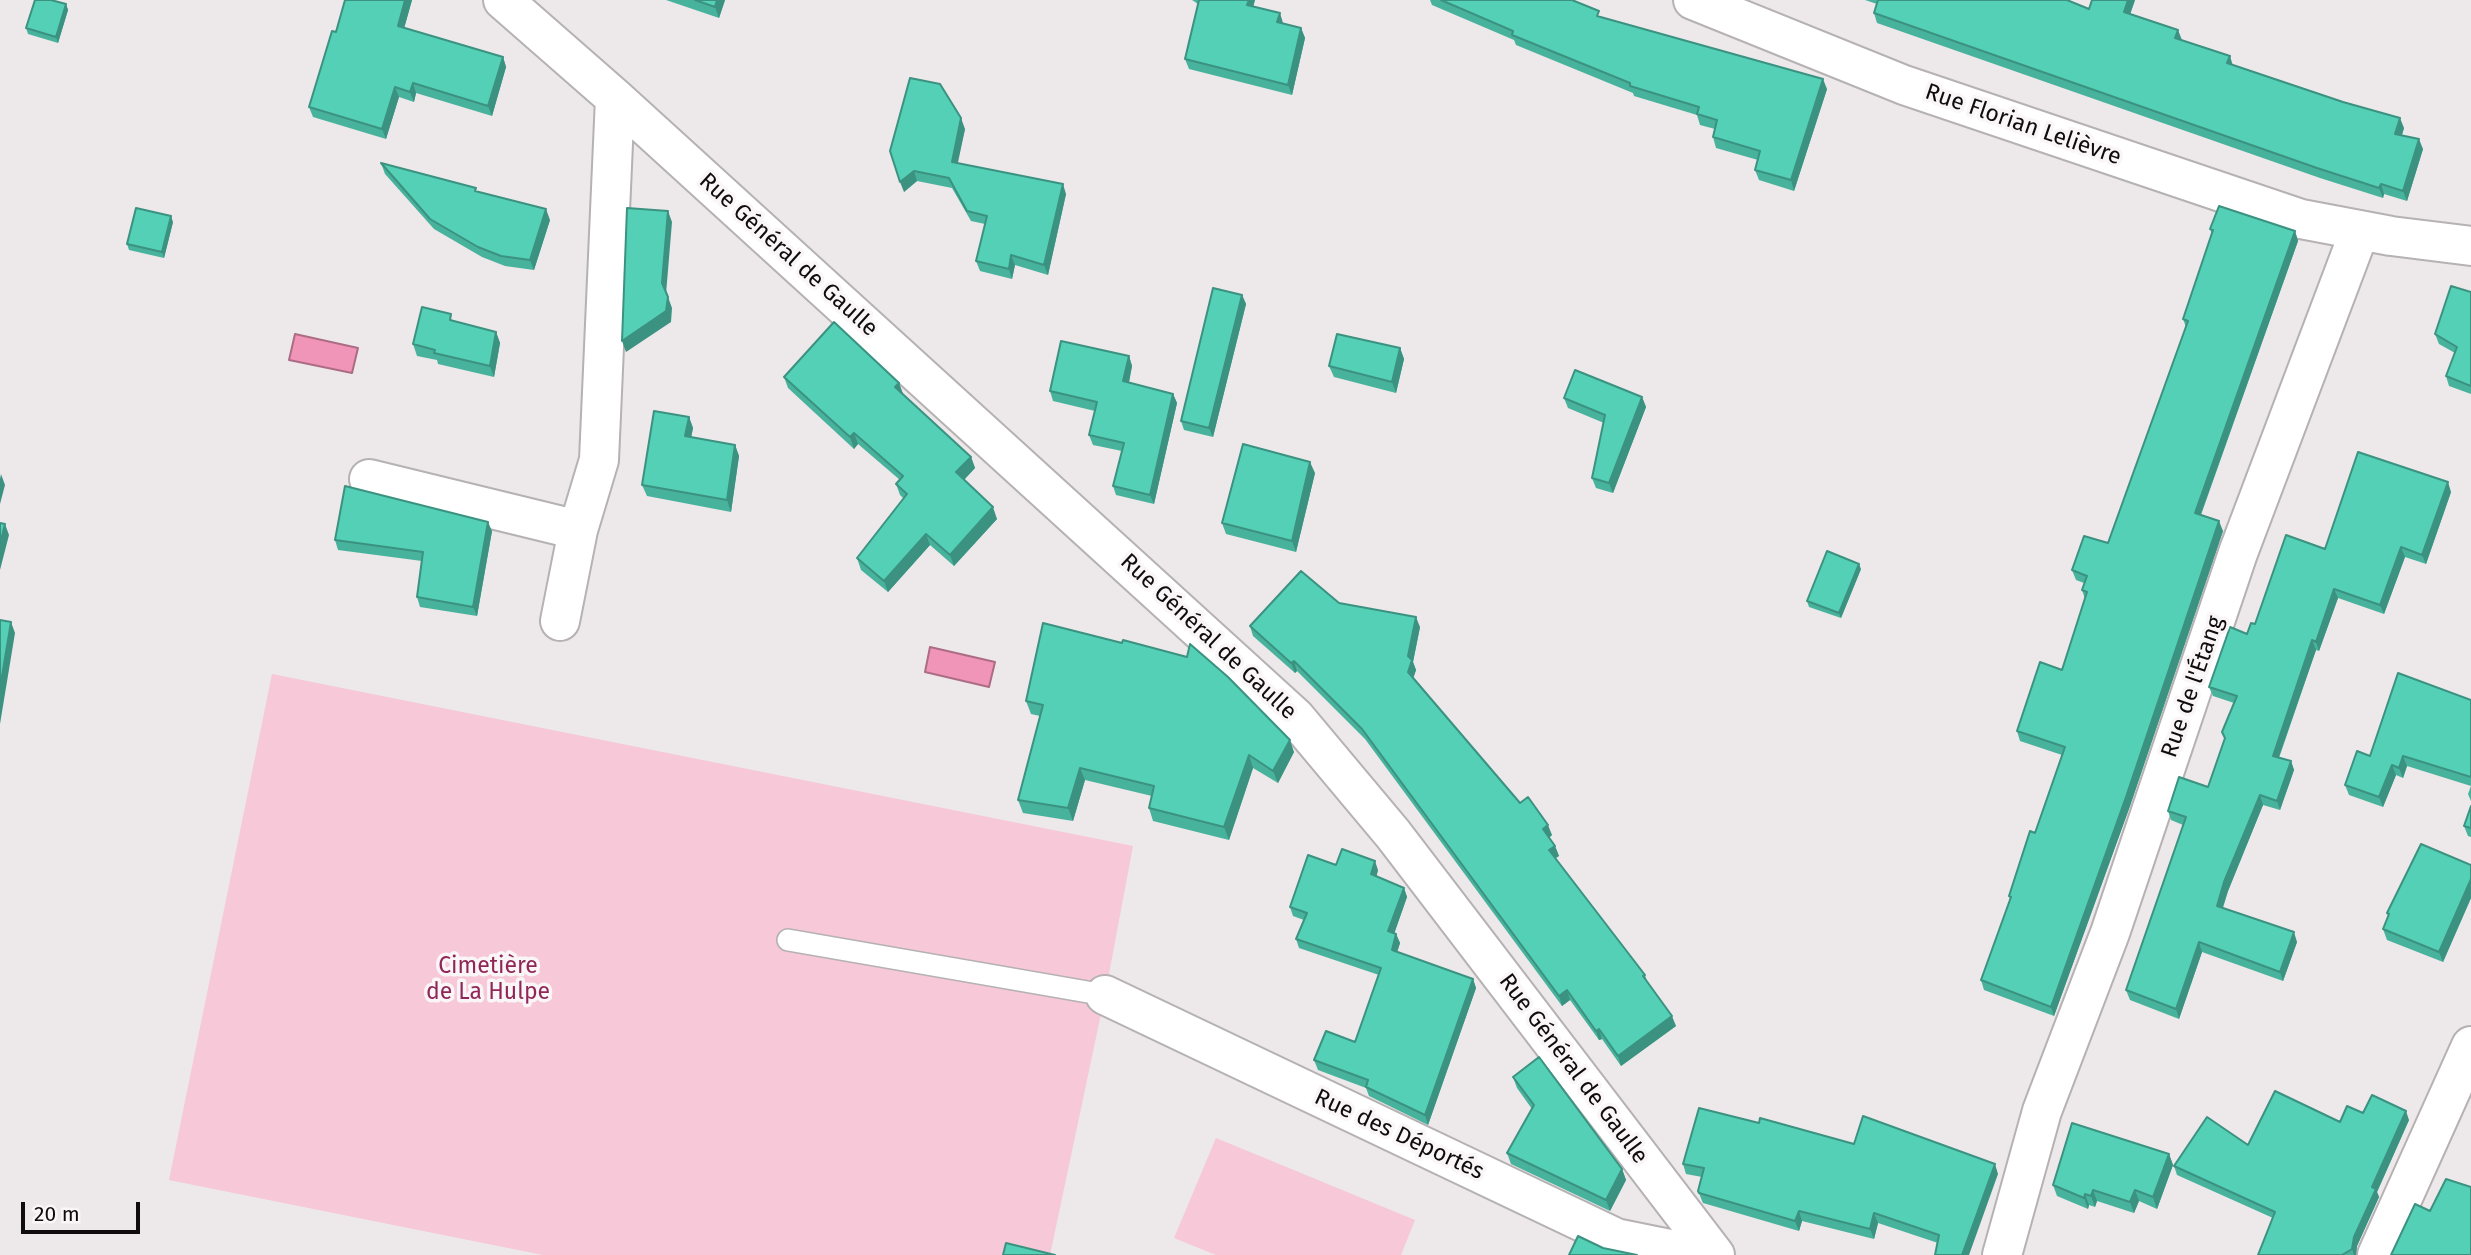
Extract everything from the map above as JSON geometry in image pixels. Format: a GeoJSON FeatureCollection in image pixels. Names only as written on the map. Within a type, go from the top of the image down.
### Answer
{"type":"FeatureCollection","features":[{"type":"Feature","properties":{"kind":"street","name":"Rue Général de Gaulle"},"geometry":{"type":"LineString","coordinates":[[503,0],[615,98],[1295,716],[1393,834],[1715,1255]]}},
{"type":"Feature","properties":{"kind":"street","name":"Rue Florian Lelièvre"},"geometry":{"type":"LineString","coordinates":[[1693,0],[1904,85],[2301,219],[2360,230]]}},
{"type":"Feature","properties":{"kind":"street"},"geometry":{"type":"LineString","coordinates":[[560,621],[578,530],[599,460],[615,98]]}},
{"type":"Feature","properties":{"kind":"street"},"geometry":{"type":"LineString","coordinates":[[2360,230],[2471,246]]}},
{"type":"Feature","properties":{"kind":"street","name":"Rue de l'Étang"},"geometry":{"type":"LineString","coordinates":[[2002,1255],[2042,1111],[2110,933],[2243,540],[2360,230]]}},
{"type":"Feature","properties":{"kind":"street"},"geometry":{"type":"LineString","coordinates":[[369,479],[578,530]]}},
{"type":"Feature","properties":{"kind":"street","name":"Rue des Déportés"},"geometry":{"type":"LineString","coordinates":[[1105,995],[1616,1238],[1700,1255]]}},
{"type":"Feature","properties":{"kind":"street"},"geometry":{"type":"LineString","coordinates":[[2378,1255],[2471,1046]]}},
{"type":"Feature","properties":{"kind":"lane"},"geometry":{"type":"LineString","coordinates":[[788,940],[1105,995]]}},
{"type":"Feature","properties":{"kind":"green space","name":"Cimetière de La Hulpe"},"geometry":{"type":"Polygon","coordinates":[[[272,674],[1133,846],[1105,995],[1050,1255],[543,1255],[169,1180],[272,674]]]}},
{"type":"Feature","properties":{"kind":"green space"},"geometry":{"type":"Polygon","coordinates":[[[1216,1138],[1415,1220],[1401,1255],[1216,1255],[1174,1238],[1216,1138]]]}},
{"type":"Feature","properties":{"kind":"shaded area"},"geometry":{"type":"Polygon","coordinates":[[[295,334],[358,348],[352,373],[289,360],[295,334]]]}},
{"type":"Feature","properties":{"kind":"shaded area"},"geometry":{"type":"Polygon","coordinates":[[[930,647],[995,662],[989,687],[925,672],[930,647]]]}},
{"type":"Feature","properties":{"kind":"building"},"geometry":{"type":"Polygon","coordinates":[[[35,0],[66,4],[56,37],[26,28],[35,0]]]}},
{"type":"Feature","properties":{"kind":"building"},"geometry":{"type":"Polygon","coordinates":[[[345,0],[405,0],[398,26],[503,57],[488,106],[413,83],[410,92],[395,87],[382,129],[309,107],[332,31],[336,32],[345,0]]]}},
{"type":"Feature","properties":{"kind":"building"},"geometry":{"type":"Polygon","coordinates":[[[695,0],[717,0],[715,7],[695,0]]]}},
{"type":"Feature","properties":{"kind":"building"},"geometry":{"type":"Polygon","coordinates":[[[1199,0],[1249,0],[1247,5],[1280,13],[1277,22],[1301,28],[1288,85],[1185,59],[1199,0]]]}},
{"type":"Feature","properties":{"kind":"building"},"geometry":{"type":"Polygon","coordinates":[[[1441,0],[1572,0],[1599,11],[1597,16],[1823,79],[1791,180],[1755,170],[1760,151],[1713,137],[1717,120],[1697,114],[1699,107],[1630,86],[1630,83],[1512,35],[1513,31],[1441,0]]]}},
{"type":"Feature","properties":{"kind":"building"},"geometry":{"type":"Polygon","coordinates":[[[1878,0],[2067,0],[2089,9],[2092,0],[2128,0],[2124,12],[2178,30],[2175,38],[2230,56],[2227,63],[2400,118],[2395,134],[2419,139],[2403,191],[2381,184],[2379,188],[2317,168],[1874,13],[1878,0]]]}},
{"type":"Feature","properties":{"kind":"building"},"geometry":{"type":"Polygon","coordinates":[[[910,78],[940,84],[961,118],[952,162],[1063,184],[1044,265],[1011,255],[1009,269],[976,261],[987,216],[967,211],[949,178],[914,171],[900,182],[890,151],[910,78]]]}},
{"type":"Feature","properties":{"kind":"building"},"geometry":{"type":"Polygon","coordinates":[[[381,163],[546,209],[530,260],[501,256],[478,247],[430,219],[381,163]]]}},
{"type":"Feature","properties":{"kind":"building"},"geometry":{"type":"Polygon","coordinates":[[[2219,206],[2295,231],[2195,513],[2219,521],[2126,797],[2051,1007],[1981,980],[2011,897],[2009,896],[2030,831],[2035,833],[2065,747],[2017,731],[2040,662],[2062,670],[2087,592],[2082,590],[2087,576],[2072,570],[2084,536],[2108,543],[2188,321],[2183,319],[2219,206]]]}},
{"type":"Feature","properties":{"kind":"building"},"geometry":{"type":"Polygon","coordinates":[[[136,208],[171,216],[162,252],[127,244],[136,208]]]}},
{"type":"Feature","properties":{"kind":"building"},"geometry":{"type":"Polygon","coordinates":[[[627,208],[668,211],[662,283],[668,297],[666,311],[622,341],[627,208]]]}},
{"type":"Feature","properties":{"kind":"building"},"geometry":{"type":"Polygon","coordinates":[[[2451,286],[2471,292],[2471,386],[2446,376],[2457,347],[2435,334],[2451,286]]]}},
{"type":"Feature","properties":{"kind":"building"},"geometry":{"type":"Polygon","coordinates":[[[1213,288],[1242,295],[1209,428],[1181,421],[1213,288]]]}},
{"type":"Feature","properties":{"kind":"building"},"geometry":{"type":"Polygon","coordinates":[[[422,307],[451,314],[450,320],[496,332],[490,366],[434,353],[435,350],[413,344],[422,307]]]}},
{"type":"Feature","properties":{"kind":"building"},"geometry":{"type":"Polygon","coordinates":[[[834,322],[899,383],[895,387],[971,457],[956,472],[993,507],[950,555],[926,534],[884,581],[857,558],[907,494],[896,484],[903,476],[854,433],[850,437],[784,377],[834,322]]]}},
{"type":"Feature","properties":{"kind":"building"},"geometry":{"type":"Polygon","coordinates":[[[1337,334],[1400,348],[1392,382],[1329,366],[1337,334]]]}},
{"type":"Feature","properties":{"kind":"building"},"geometry":{"type":"Polygon","coordinates":[[[1061,341],[1129,356],[1123,381],[1173,394],[1150,495],[1113,486],[1124,443],[1089,435],[1097,402],[1050,391],[1061,341]]]}},
{"type":"Feature","properties":{"kind":"building"},"geometry":{"type":"Polygon","coordinates":[[[1575,370],[1642,397],[1609,483],[1592,478],[1605,415],[1564,398],[1575,370]]]}},
{"type":"Feature","properties":{"kind":"building"},"geometry":{"type":"Polygon","coordinates":[[[654,411],[689,417],[685,436],[735,445],[727,500],[642,485],[654,411]]]}},
{"type":"Feature","properties":{"kind":"building"},"geometry":{"type":"Polygon","coordinates":[[[1243,444],[1310,462],[1292,541],[1222,523],[1243,444]]]}},
{"type":"Feature","properties":{"kind":"building"},"geometry":{"type":"Polygon","coordinates":[[[2358,452],[2448,482],[2422,555],[2401,547],[2380,605],[2334,589],[2316,642],[2312,640],[2273,756],[2291,761],[2277,801],[2260,795],[2224,882],[2217,906],[2294,932],[2280,972],[2199,942],[2176,1009],[2126,990],[2186,817],[2168,811],[2179,777],[2208,787],[2225,738],[2222,732],[2237,696],[2209,687],[2230,627],[2247,634],[2251,623],[2255,624],[2286,535],[2325,549],[2358,452]]]}},
{"type":"Feature","properties":{"kind":"building"},"geometry":{"type":"Polygon","coordinates":[[[345,486],[488,522],[473,607],[417,597],[423,552],[335,540],[345,486]]]}},
{"type":"Feature","properties":{"kind":"building"},"geometry":{"type":"Polygon","coordinates":[[[0,523],[5,524],[0,544],[0,523]]]}},
{"type":"Feature","properties":{"kind":"building"},"geometry":{"type":"Polygon","coordinates":[[[1827,551],[1859,564],[1839,613],[1807,601],[1827,551]]]}},
{"type":"Feature","properties":{"kind":"building"},"geometry":{"type":"Polygon","coordinates":[[[1301,571],[1339,603],[1416,617],[1408,656],[1412,660],[1408,672],[1520,803],[1528,797],[1548,825],[1543,829],[1555,846],[1549,850],[1645,975],[1643,976],[1672,1016],[1618,1056],[1599,1029],[1596,1031],[1567,990],[1559,996],[1362,729],[1294,661],[1291,663],[1250,626],[1301,571]]]}},
{"type":"Feature","properties":{"kind":"building"},"geometry":{"type":"Polygon","coordinates":[[[0,620],[11,622],[0,688],[0,620]]]}},
{"type":"Feature","properties":{"kind":"building"},"geometry":{"type":"Polygon","coordinates":[[[1043,623],[1187,657],[1190,644],[1228,677],[1290,740],[1273,771],[1249,755],[1224,827],[1149,808],[1154,786],[1080,768],[1068,808],[1018,800],[1043,705],[1026,701],[1043,623]]]}},
{"type":"Feature","properties":{"kind":"building"},"geometry":{"type":"Polygon","coordinates":[[[2398,673],[2471,700],[2471,777],[2403,756],[2399,768],[2392,765],[2379,797],[2345,785],[2357,751],[2370,756],[2398,673]]]}},
{"type":"Feature","properties":{"kind":"building"},"geometry":{"type":"Polygon","coordinates":[[[2471,806],[2471,828],[2464,826],[2471,806]]]}},
{"type":"Feature","properties":{"kind":"building"},"geometry":{"type":"Polygon","coordinates":[[[2421,844],[2471,865],[2471,879],[2439,952],[2383,929],[2389,914],[2387,913],[2421,844]]]}},
{"type":"Feature","properties":{"kind":"building"},"geometry":{"type":"Polygon","coordinates":[[[1342,849],[1375,861],[1371,874],[1404,888],[1388,931],[1396,934],[1392,950],[1473,979],[1425,1115],[1366,1087],[1368,1080],[1314,1060],[1326,1031],[1355,1042],[1381,968],[1296,939],[1307,913],[1290,907],[1308,855],[1336,865],[1342,849]]]}},
{"type":"Feature","properties":{"kind":"building"},"geometry":{"type":"Polygon","coordinates":[[[1539,1057],[1622,1169],[1606,1200],[1507,1153],[1534,1105],[1513,1077],[1539,1057]]]}},
{"type":"Feature","properties":{"kind":"building"},"geometry":{"type":"Polygon","coordinates":[[[2275,1091],[2340,1122],[2347,1106],[2363,1113],[2372,1095],[2406,1111],[2372,1187],[2376,1189],[2354,1237],[2352,1249],[2342,1255],[2258,1255],[2275,1212],[2174,1166],[2207,1117],[2248,1145],[2275,1091]]]}},
{"type":"Feature","properties":{"kind":"building"},"geometry":{"type":"Polygon","coordinates":[[[1699,1108],[1759,1123],[1760,1118],[1854,1144],[1863,1116],[1995,1164],[1962,1255],[1935,1255],[1939,1235],[1874,1213],[1870,1229],[1799,1211],[1795,1221],[1699,1193],[1704,1168],[1683,1164],[1699,1108]]]}},
{"type":"Feature","properties":{"kind":"building"},"geometry":{"type":"Polygon","coordinates":[[[2072,1123],[2169,1154],[2153,1197],[2135,1190],[2130,1202],[2093,1190],[2091,1196],[2085,1194],[2084,1198],[2053,1185],[2072,1123]]]}},
{"type":"Feature","properties":{"kind":"building"},"geometry":{"type":"Polygon","coordinates":[[[2446,1179],[2471,1187],[2471,1255],[2391,1255],[2415,1204],[2430,1211],[2446,1179]]]}},
{"type":"Feature","properties":{"kind":"building"},"geometry":{"type":"Polygon","coordinates":[[[1578,1236],[1603,1248],[1637,1255],[1569,1255],[1578,1236]]]}},
{"type":"Feature","properties":{"kind":"building"},"geometry":{"type":"Polygon","coordinates":[[[1006,1243],[1055,1255],[1003,1255],[1006,1243]]]}}]}
